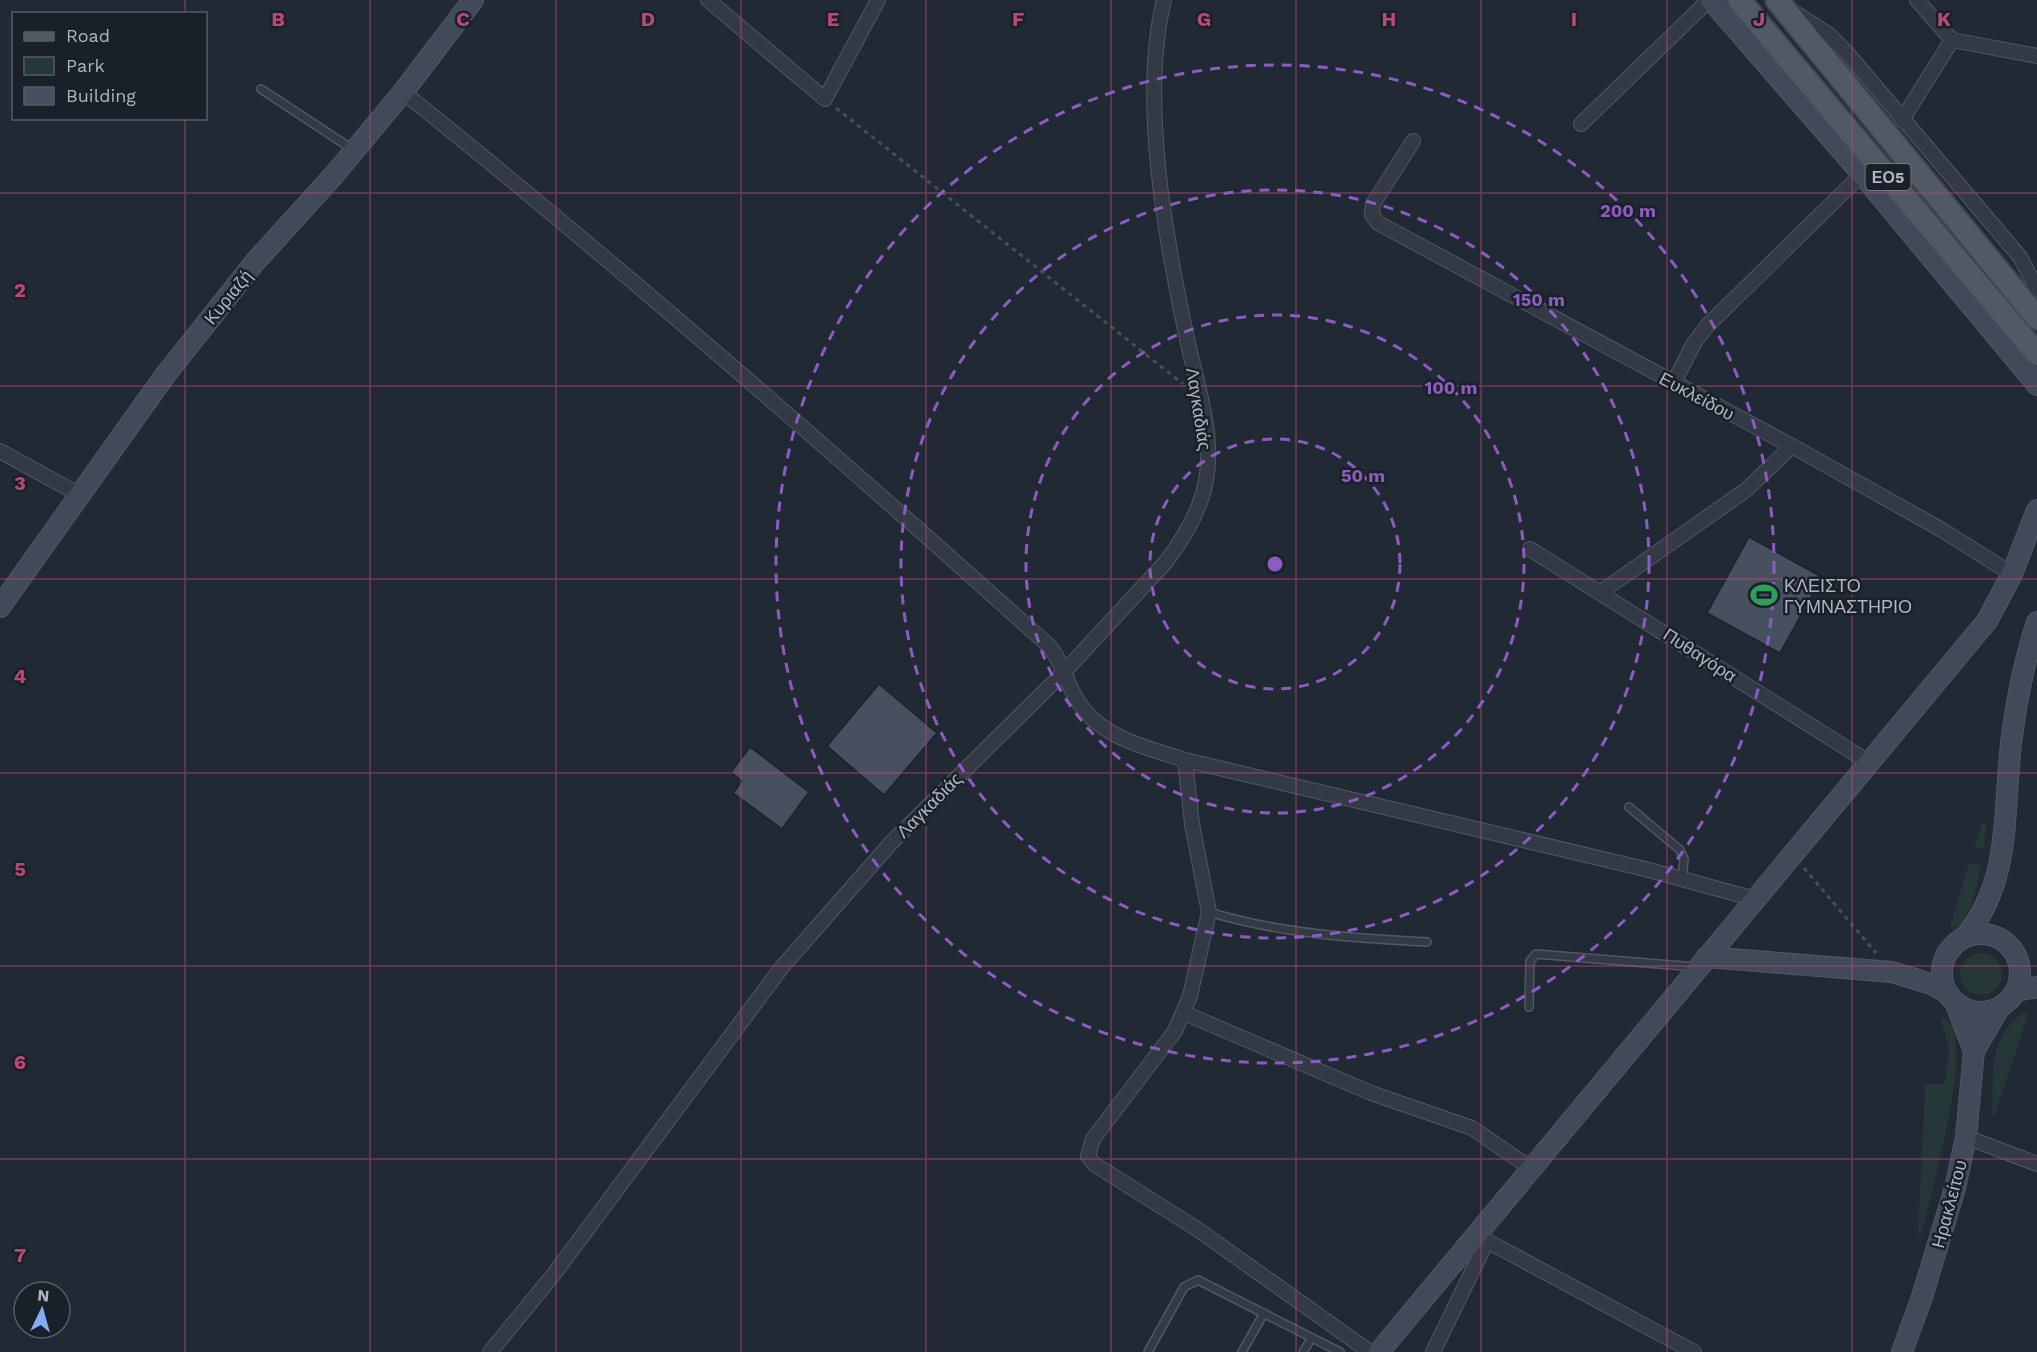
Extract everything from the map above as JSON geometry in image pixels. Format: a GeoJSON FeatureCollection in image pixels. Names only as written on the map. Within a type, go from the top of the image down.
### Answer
{"type":"FeatureCollection","features":[{"type":"Feature","properties":{"kind":"main road","name":"ΕΟ5"},"geometry":{"type":"LineString","coordinates":[[1739,0],[2037,354]]}},
{"type":"Feature","properties":{"kind":"main road","name":"ΕΟ5"},"geometry":{"type":"LineString","coordinates":[[1780,3],[2037,318]]}},
{"type":"Feature","properties":{"kind":"street","name":"Κυριαζή"},"geometry":{"type":"LineString","coordinates":[[0,607],[166,374],[255,262],[403,92],[473,0]]}},
{"type":"Feature","properties":{"kind":"street"},"geometry":{"type":"LineString","coordinates":[[708,0],[825,99],[878,0]]}},
{"type":"Feature","properties":{"kind":"street","name":"Λαγκαδιάς"},"geometry":{"type":"LineString","coordinates":[[490,1352],[554,1274],[782,967],[891,843],[1063,673],[1165,563],[1180,544],[1194,516],[1204,489],[1207,470],[1205,430],[1173,271],[1158,152],[1154,77],[1164,0]]}},
{"type":"Feature","properties":{"kind":"street"},"geometry":{"type":"LineString","coordinates":[[1581,124],[1710,0],[1862,174],[2037,385]]}},
{"type":"Feature","properties":{"kind":"street"},"geometry":{"type":"LineString","coordinates":[[1917,0],[1952,40],[2037,56]]}},
{"type":"Feature","properties":{"kind":"street"},"geometry":{"type":"LineString","coordinates":[[1780,3],[1828,34],[2020,257],[2037,289]]}},
{"type":"Feature","properties":{"kind":"street"},"geometry":{"type":"LineString","coordinates":[[1902,120],[1952,40]]}},
{"type":"Feature","properties":{"kind":"street"},"geometry":{"type":"LineString","coordinates":[[403,92],[551,211],[925,535],[1048,645],[1055,653],[1076,700],[1104,730],[1125,741],[1185,760],[1682,879],[1755,899]]}},
{"type":"Feature","properties":{"kind":"street","name":"Ευκλείδου"},"geometry":{"type":"LineString","coordinates":[[1413,141],[1373,204],[1372,215],[1378,223],[1673,384],[1792,446],[1942,530],[2012,574]]}},
{"type":"Feature","properties":{"kind":"street"},"geometry":{"type":"LineString","coordinates":[[1673,384],[1694,342],[1707,326],[1862,174]]}},
{"type":"Feature","properties":{"kind":"street"},"geometry":{"type":"LineString","coordinates":[[1601,592],[1746,490],[1792,446]]}},
{"type":"Feature","properties":{"kind":"street"},"geometry":{"type":"LineString","coordinates":[[0,451],[80,495]]}},
{"type":"Feature","properties":{"kind":"street"},"geometry":{"type":"LineString","coordinates":[[1379,1352],[1482,1238],[1532,1169],[1987,621],[2012,574],[2037,510]]}},
{"type":"Feature","properties":{"kind":"street","name":"Πυθαγόρα"},"geometry":{"type":"LineString","coordinates":[[1530,549],[1870,763]]}},
{"type":"Feature","properties":{"kind":"street"},"geometry":{"type":"LineString","coordinates":[[1974,1051],[1942,976],[1944,958],[1949,950],[1965,937],[1989,904],[1995,884],[2003,844],[2016,707],[2022,672],[2037,622]]}},
{"type":"Feature","properties":{"kind":"street"},"geometry":{"type":"LineString","coordinates":[[1185,760],[1192,824],[1209,912],[1184,1013],[1167,1043],[1093,1139],[1088,1148],[1089,1160],[1197,1229],[1370,1352]]}},
{"type":"Feature","properties":{"kind":"street"},"geometry":{"type":"LineString","coordinates":[[1995,884],[1997,923],[2002,940]]}},
{"type":"Feature","properties":{"kind":"street"},"geometry":{"type":"LineString","coordinates":[[1965,937],[1984,934],[2002,940],[2010,946],[2019,963],[2019,983],[2016,992],[1999,1008],[1974,1051]]}},
{"type":"Feature","properties":{"kind":"street"},"geometry":{"type":"LineString","coordinates":[[1703,962],[1892,972],[1914,969],[1944,958]]}},
{"type":"Feature","properties":{"kind":"street"},"geometry":{"type":"LineString","coordinates":[[2019,963],[2037,972]]}},
{"type":"Feature","properties":{"kind":"street"},"geometry":{"type":"LineString","coordinates":[[1892,972],[1931,984],[1976,1012],[1999,1008]]}},
{"type":"Feature","properties":{"kind":"street"},"geometry":{"type":"LineString","coordinates":[[2016,992],[2037,987]]}},
{"type":"Feature","properties":{"kind":"street"},"geometry":{"type":"LineString","coordinates":[[1184,1013],[1371,1093],[1472,1128],[1532,1169]]}},
{"type":"Feature","properties":{"kind":"street","name":"Ηρακλείτου"},"geometry":{"type":"LineString","coordinates":[[1902,1352],[1942,1235],[1966,1137],[1974,1051]]}},
{"type":"Feature","properties":{"kind":"street"},"geometry":{"type":"LineString","coordinates":[[1966,1137],[2037,1164]]}},
{"type":"Feature","properties":{"kind":"street"},"geometry":{"type":"LineString","coordinates":[[1433,1352],[1482,1238]]}},
{"type":"Feature","properties":{"kind":"street"},"geometry":{"type":"LineString","coordinates":[[1482,1238],[1694,1352]]}},
{"type":"Feature","properties":{"kind":"lane"},"geometry":{"type":"LineString","coordinates":[[261,89],[354,150]]}},
{"type":"Feature","properties":{"kind":"lane"},"geometry":{"type":"LineString","coordinates":[[1629,807],[1680,850],[1684,859],[1682,879]]}},
{"type":"Feature","properties":{"kind":"lane"},"geometry":{"type":"LineString","coordinates":[[1209,912],[1267,928],[1329,936],[1427,942]]}},
{"type":"Feature","properties":{"kind":"lane"},"geometry":{"type":"LineString","coordinates":[[1529,1007],[1530,961],[1536,954],[1703,962]]}},
{"type":"Feature","properties":{"kind":"lane"},"geometry":{"type":"LineString","coordinates":[[1148,1352],[1184,1287],[1193,1281],[1204,1281],[1311,1339],[1340,1352]]}},
{"type":"Feature","properties":{"kind":"lane"},"geometry":{"type":"LineString","coordinates":[[1242,1352],[1264,1314]]}},
{"type":"Feature","properties":{"kind":"lane"},"geometry":{"type":"LineString","coordinates":[[1303,1352],[1311,1339]]}},
{"type":"Feature","properties":{"kind":"path"},"geometry":{"type":"LineString","coordinates":[[825,99],[955,205],[1200,398]]}},
{"type":"Feature","properties":{"kind":"path"},"geometry":{"type":"LineString","coordinates":[[1793,855],[1892,972]]}},
{"type":"Feature","properties":{"kind":"green space"},"geometry":{"type":"Polygon","coordinates":[[[1983,822],[1987,823],[1983,849],[1974,847],[1983,822]]]}},
{"type":"Feature","properties":{"kind":"green space"},"geometry":{"type":"Polygon","coordinates":[[[1969,863],[1981,865],[1978,883],[1970,908],[1955,930],[1950,926],[1969,863]]]}},
{"type":"Feature","properties":{"kind":"green space"},"geometry":{"type":"Polygon","coordinates":[[[1981,953],[1996,959],[2002,974],[1996,989],[1981,995],[1966,989],[1960,974],[1966,959],[1981,953]]]}},
{"type":"Feature","properties":{"kind":"green space"},"geometry":{"type":"Polygon","coordinates":[[[2024,1012],[2028,1014],[1995,1115],[1992,1114],[1993,1071],[1998,1045],[2012,1022],[2024,1012]]]}},
{"type":"Feature","properties":{"kind":"green space"},"geometry":{"type":"Polygon","coordinates":[[[1940,1017],[1953,1029],[1956,1070],[1946,1130],[1921,1236],[1918,1234],[1925,1084],[1945,1082],[1949,1049],[1940,1017]]]}},
{"type":"Feature","properties":{"kind":"building","name":"ΚΛΕΙΣΤΟ ΓΥΜΝΑΣΤΗΡΙΟ"},"geometry":{"type":"Polygon","coordinates":[[[1749,537],[1822,577],[1780,653],[1707,613],[1749,537]]]}},
{"type":"Feature","properties":{"kind":"building"},"geometry":{"type":"Polygon","coordinates":[[[879,684],[937,733],[884,795],[827,746],[879,684]]]}},
{"type":"Feature","properties":{"kind":"building"},"geometry":{"type":"Polygon","coordinates":[[[750,747],[809,792],[782,829],[733,793],[742,781],[731,772],[750,747]]]}},
{"type":"Feature","properties":{"kind":"place","name":"ΚΛΕΙΣΤΟ ΓΥΜΝΑΣΤΗΡΙΟ"},"geometry":{"type":"Point","coordinates":[1764,595]}}]}
